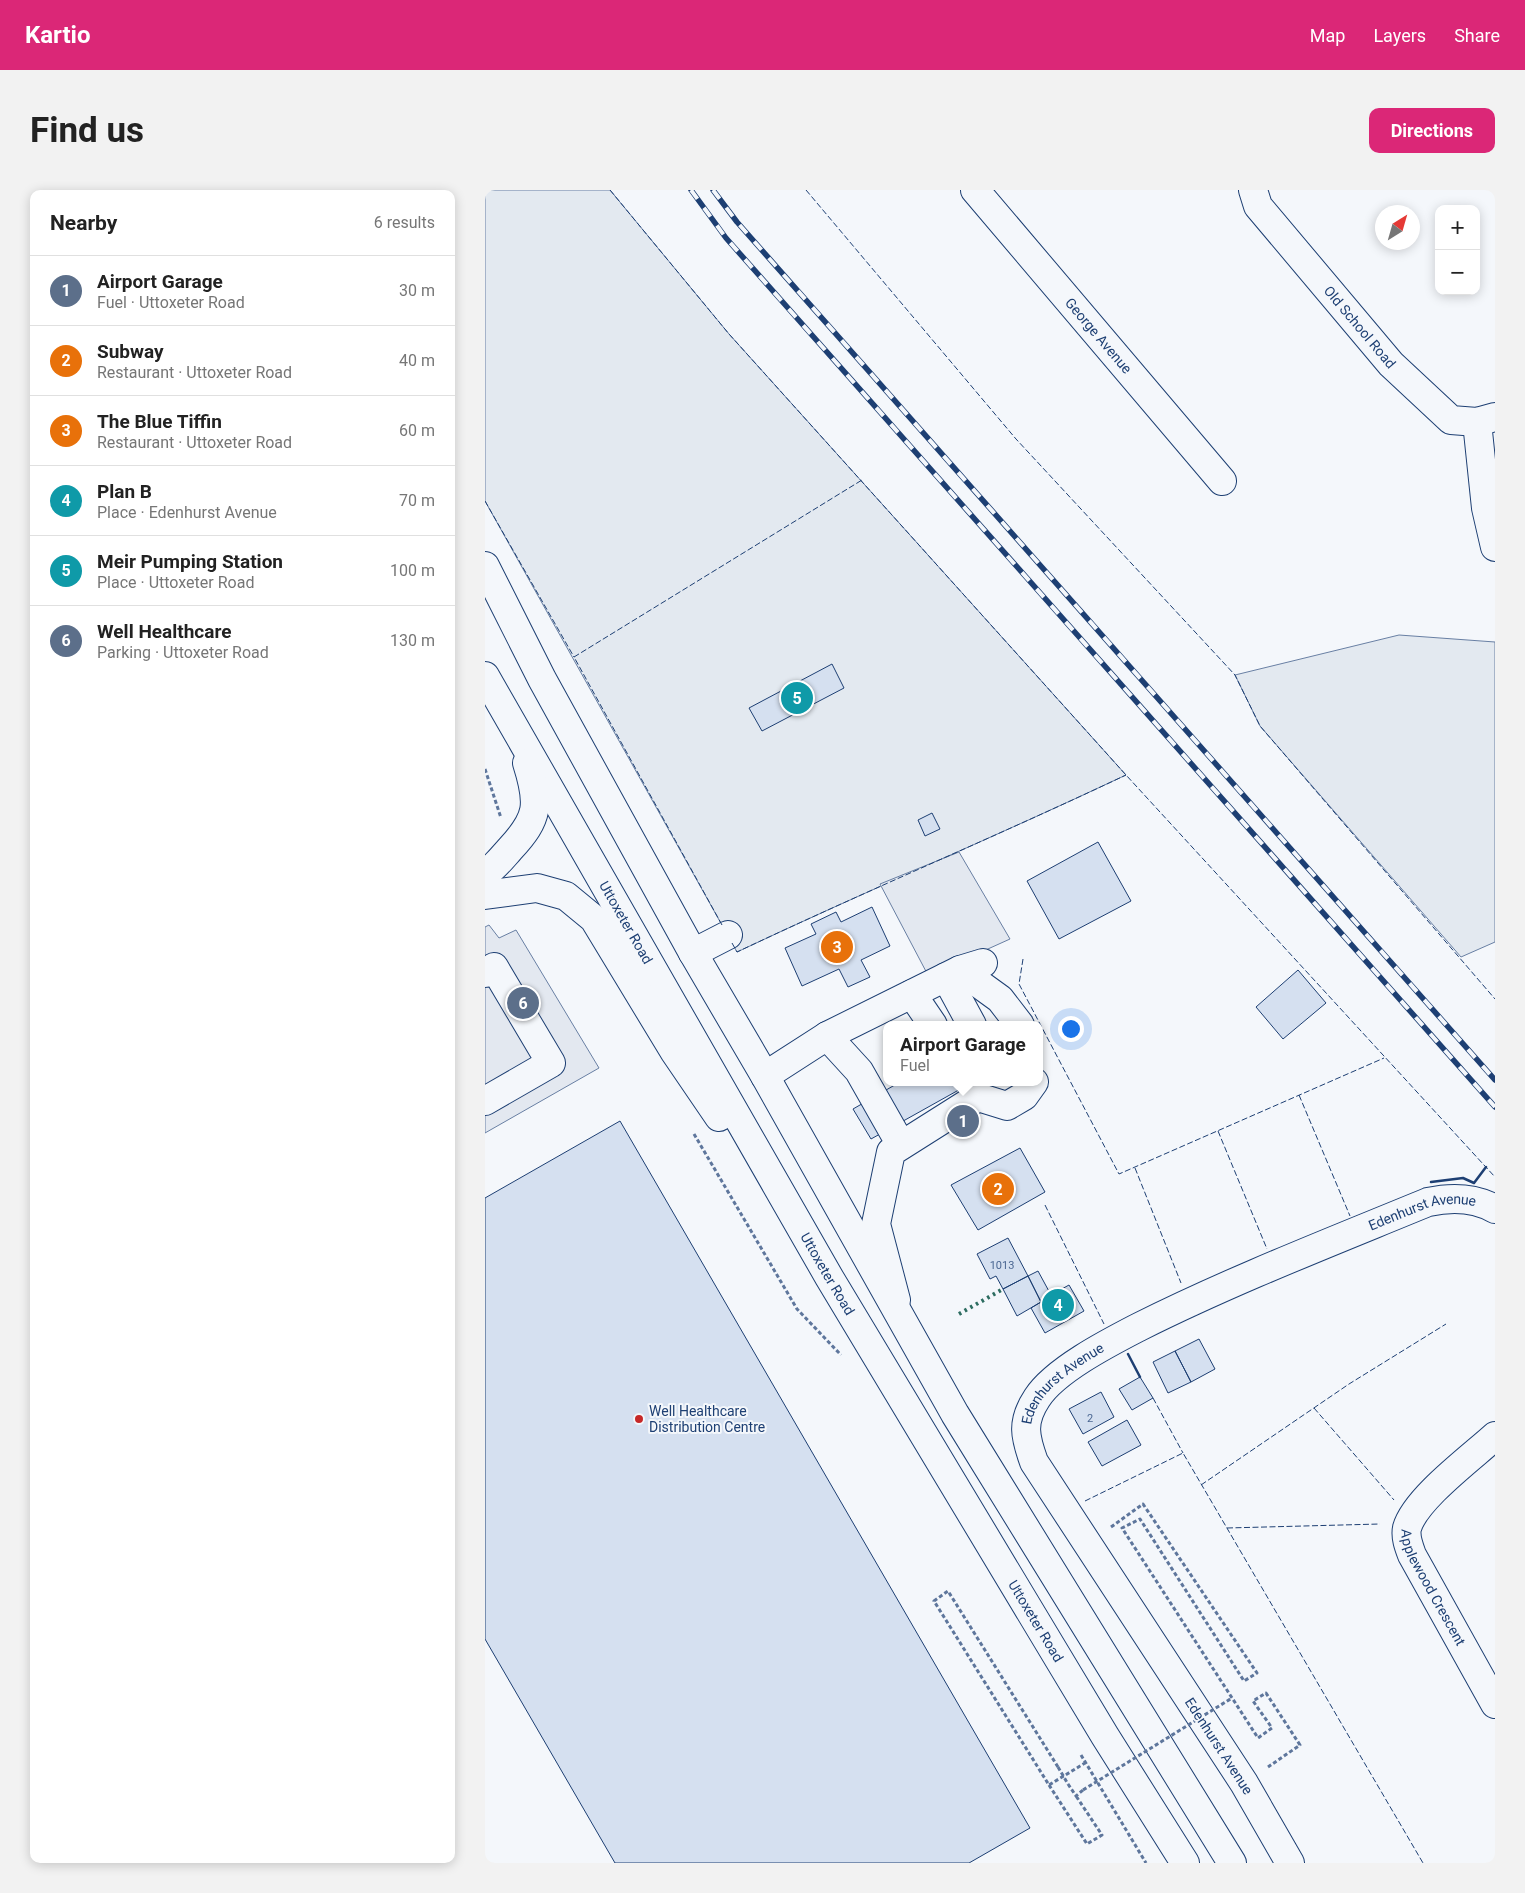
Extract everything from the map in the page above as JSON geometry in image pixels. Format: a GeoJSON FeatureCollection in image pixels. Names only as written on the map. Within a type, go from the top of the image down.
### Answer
{"type":"FeatureCollection","features":[{"type":"Feature","properties":{"kind":"main road","name":"George Avenue"},"geometry":{"type":"LineString","coordinates":[[975,190],[1222,482]]}},
{"type":"Feature","properties":{"kind":"main road","name":"Old School Road"},"geometry":{"type":"LineString","coordinates":[[1253,190],[1258,206],[1391,364],[1451,420],[1486,420]]}},
{"type":"Feature","properties":{"kind":"main road"},"geometry":{"type":"LineString","coordinates":[[1486,420],[1486,508],[1495,547]]}},
{"type":"Feature","properties":{"kind":"main road"},"geometry":{"type":"LineString","coordinates":[[485,566],[542,679],[693,953],[765,1076],[960,1422],[1232,1863]]}},
{"type":"Feature","properties":{"kind":"main road"},"geometry":{"type":"LineString","coordinates":[[485,592],[542,679]]}},
{"type":"Feature","properties":{"kind":"main road","name":"Uttoxeter Road"},"geometry":{"type":"LineString","coordinates":[[485,676],[515,725],[829,1277],[1105,1736],[1185,1863]]}},
{"type":"Feature","properties":{"kind":"main road"},"geometry":{"type":"LineString","coordinates":[[485,874],[527,831],[535,814],[534,783],[515,725]]}},
{"type":"Feature","properties":{"kind":"main road"},"geometry":{"type":"LineString","coordinates":[[485,894],[537,888],[566,896],[594,919],[674,1051],[829,1277]]}},
{"type":"Feature","properties":{"kind":"main road"},"geometry":{"type":"LineString","coordinates":[[693,953],[728,935]]}},
{"type":"Feature","properties":{"kind":"main road"},"geometry":{"type":"LineString","coordinates":[[485,972],[495,967],[551,1063],[485,1101]]}},
{"type":"Feature","properties":{"kind":"main road"},"geometry":{"type":"LineString","coordinates":[[765,1076],[827,1036],[963,970]]}},
{"type":"Feature","properties":{"kind":"main road"},"geometry":{"type":"LineString","coordinates":[[963,970],[971,1021]]}},
{"type":"Feature","properties":{"kind":"main road"},"geometry":{"type":"LineString","coordinates":[[963,970],[1000,999],[1017,1021]]}},
{"type":"Feature","properties":{"kind":"main road"},"geometry":{"type":"LineString","coordinates":[[912,994],[930,1021]]}},
{"type":"Feature","properties":{"kind":"main road"},"geometry":{"type":"LineString","coordinates":[[827,1036],[859,1071],[901,1145]]}},
{"type":"Feature","properties":{"kind":"main road"},"geometry":{"type":"LineString","coordinates":[[897,1312],[894,1287],[876,1224],[891,1152],[981,1087],[1007,1106],[1024,1096],[1031,1086]]}},
{"type":"Feature","properties":{"kind":"main road","name":"Edenhurst Avenue"},"geometry":{"type":"LineString","coordinates":[[1291,1863],[1244,1783],[1034,1462],[1026,1438],[1026,1420],[1037,1397],[1057,1378],[1094,1350],[1205,1294],[1428,1202],[1457,1198],[1474,1200],[1495,1209]]}},
{"type":"Feature","properties":{"kind":"main road","name":"Applewood Crescent"},"geometry":{"type":"LineString","coordinates":[[1495,1436],[1424,1500],[1407,1529],[1407,1542],[1412,1555],[1495,1704]]}},
{"type":"Feature","properties":{"kind":"path"},"geometry":{"type":"LineString","coordinates":[[485,769],[497,811],[514,845]]}},
{"type":"Feature","properties":{"kind":"path"},"geometry":{"type":"LineString","coordinates":[[692,1130],[797,1309],[848,1362]]}},
{"type":"Feature","properties":{"kind":"path"},"geometry":{"type":"LineString","coordinates":[[1088,1544],[1143,1504],[1257,1673],[1244,1682],[1140,1519],[1122,1528],[1258,1738],[1272,1728],[1253,1701],[1266,1693],[1300,1745],[1244,1783]]}},
{"type":"Feature","properties":{"kind":"path"},"geometry":{"type":"LineString","coordinates":[[949,1591],[1102,1835],[1087,1844],[1049,1785],[934,1601],[949,1591]]}},
{"type":"Feature","properties":{"kind":"path"},"geometry":{"type":"LineString","coordinates":[[1076,1796],[1232,1698]]}},
{"type":"Feature","properties":{"kind":"path"},"geometry":{"type":"LineString","coordinates":[[1080,1754],[1146,1863]]}},
{"type":"Feature","properties":{"kind":"path"},"geometry":{"type":"LineString","coordinates":[[1049,1785],[1085,1763]]}},
{"type":"Feature","properties":{"kind":"shaded area"},"geometry":{"type":"Polygon","coordinates":[[[485,190],[610,190],[729,334],[1126,775],[737,952],[485,501],[485,190]]]}},
{"type":"Feature","properties":{"kind":"shaded area"},"geometry":{"type":"Polygon","coordinates":[[[1399,635],[1495,642],[1495,942],[1461,957],[1260,726],[1235,675],[1399,635]]]}},
{"type":"Feature","properties":{"kind":"shaded area"},"geometry":{"type":"Polygon","coordinates":[[[959,852],[1010,939],[930,979],[880,884],[959,852]]]}},
{"type":"Feature","properties":{"kind":"shaded area"},"geometry":{"type":"Polygon","coordinates":[[[489,925],[499,938],[516,930],[599,1068],[485,1133],[485,927],[489,925]]]}},
{"type":"Feature","properties":{"kind":"building"},"geometry":{"type":"Polygon","coordinates":[[[832,664],[844,688],[762,731],[749,708],[832,664]]]}},
{"type":"Feature","properties":{"kind":"building"},"geometry":{"type":"Polygon","coordinates":[[[932,813],[940,829],[925,836],[918,820],[932,813]]]}},
{"type":"Feature","properties":{"kind":"building"},"geometry":{"type":"Polygon","coordinates":[[[1098,842],[1131,901],[1059,939],[1027,881],[1098,842]]]}},
{"type":"Feature","properties":{"kind":"building"},"geometry":{"type":"Polygon","coordinates":[[[872,907],[890,946],[861,960],[870,977],[848,987],[839,969],[802,986],[785,948],[816,934],[811,924],[836,912],[841,922],[872,907]]]}},
{"type":"Feature","properties":{"kind":"building"},"geometry":{"type":"Polygon","coordinates":[[[1298,970],[1326,1003],[1283,1039],[1256,1007],[1298,970]]]}},
{"type":"Feature","properties":{"kind":"building"},"geometry":{"type":"Polygon","coordinates":[[[893,1086],[966,1086],[871,1139],[853,1109],[893,1086]]]}},
{"type":"Feature","properties":{"kind":"building","name":"Well Healthcare Distribution Centre"},"geometry":{"type":"Polygon","coordinates":[[[620,1121],[1030,1828],[969,1863],[615,1863],[485,1639],[485,1198],[620,1121]]]}},
{"type":"Feature","properties":{"kind":"building"},"geometry":{"type":"Polygon","coordinates":[[[1020,1148],[1045,1192],[978,1230],[951,1185],[1020,1148]]]}},
{"type":"Feature","properties":{"kind":"building"},"geometry":{"type":"Polygon","coordinates":[[[1008,1238],[1028,1276],[1003,1289],[996,1276],[990,1279],[977,1254],[1008,1238]]]}},
{"type":"Feature","properties":{"kind":"building"},"geometry":{"type":"Polygon","coordinates":[[[1038,1271],[1051,1295],[1069,1285],[1084,1311],[1045,1333],[1031,1308],[1041,1302],[1028,1276],[1038,1271]]]}},
{"type":"Feature","properties":{"kind":"building"},"geometry":{"type":"Polygon","coordinates":[[[1028,1276],[1041,1302],[1017,1316],[1003,1289],[1028,1276]]]}},
{"type":"Feature","properties":{"kind":"building"},"geometry":{"type":"Polygon","coordinates":[[[1199,1339],[1215,1369],[1191,1382],[1175,1351],[1199,1339]]]}},
{"type":"Feature","properties":{"kind":"building"},"geometry":{"type":"Polygon","coordinates":[[[1175,1351],[1191,1382],[1168,1393],[1153,1362],[1175,1351]]]}},
{"type":"Feature","properties":{"kind":"building"},"geometry":{"type":"Polygon","coordinates":[[[1140,1377],[1153,1398],[1132,1410],[1119,1389],[1140,1377]]]}},
{"type":"Feature","properties":{"kind":"building"},"geometry":{"type":"Polygon","coordinates":[[[1101,1392],[1114,1417],[1083,1434],[1069,1409],[1101,1392]]]}},
{"type":"Feature","properties":{"kind":"building"},"geometry":{"type":"Polygon","coordinates":[[[1127,1420],[1141,1445],[1102,1466],[1088,1442],[1127,1420]]]}},
{"type":"Feature","properties":{"kind":"railway"},"geometry":{"type":"LineString","coordinates":[[691,190],[726,238],[1495,1107]]}},
{"type":"Feature","properties":{"kind":"railway"},"geometry":{"type":"LineString","coordinates":[[713,190],[737,222],[1495,1080]]}},
{"type":"Feature","properties":{"kind":"hedge"},"geometry":{"type":"LineString","coordinates":[[959,1314],[1003,1289]]}},
{"type":"Feature","properties":{"kind":"fence"},"geometry":{"type":"LineString","coordinates":[[610,190],[729,334],[1126,775],[1495,1177]]}},
{"type":"Feature","properties":{"kind":"fence"},"geometry":{"type":"LineString","coordinates":[[806,190],[1016,439],[1235,675],[1260,726],[1495,999]]}},
{"type":"Feature","properties":{"kind":"fence"},"geometry":{"type":"LineString","coordinates":[[722,925],[574,657],[862,480]]}},
{"type":"Feature","properties":{"kind":"fence"},"geometry":{"type":"LineString","coordinates":[[485,501],[574,657]]}},
{"type":"Feature","properties":{"kind":"fence"},"geometry":{"type":"LineString","coordinates":[[732,943],[737,952],[1126,775]]}},
{"type":"Feature","properties":{"kind":"fence"},"geometry":{"type":"LineString","coordinates":[[1023,959],[1019,984],[1038,1021]]}},
{"type":"Feature","properties":{"kind":"fence"},"geometry":{"type":"LineString","coordinates":[[1043,1030],[1119,1174],[1384,1058]]}},
{"type":"Feature","properties":{"kind":"fence"},"geometry":{"type":"LineString","coordinates":[[1299,1095],[1350,1216]]}},
{"type":"Feature","properties":{"kind":"fence"},"geometry":{"type":"LineString","coordinates":[[1218,1131],[1267,1249]]}},
{"type":"Feature","properties":{"kind":"fence"},"geometry":{"type":"LineString","coordinates":[[1135,1168],[1181,1283]]}},
{"type":"Feature","properties":{"kind":"fence"},"geometry":{"type":"LineString","coordinates":[[1045,1205],[1104,1324]]}},
{"type":"Feature","properties":{"kind":"fence"},"geometry":{"type":"LineString","coordinates":[[1201,1485],[1349,1384],[1446,1324]]}},
{"type":"Feature","properties":{"kind":"fence"},"geometry":{"type":"LineString","coordinates":[[1153,1398],[1183,1453]]}},
{"type":"Feature","properties":{"kind":"fence"},"geometry":{"type":"LineString","coordinates":[[1314,1408],[1394,1500]]}},
{"type":"Feature","properties":{"kind":"fence"},"geometry":{"type":"LineString","coordinates":[[1085,1501],[1183,1453],[1423,1863]]}},
{"type":"Feature","properties":{"kind":"fence"},"geometry":{"type":"LineString","coordinates":[[1227,1528],[1380,1524]]}},
{"type":"Feature","properties":{"kind":"wall"},"geometry":{"type":"LineString","coordinates":[[1431,1182],[1463,1178],[1474,1183],[1486,1167]]}},
{"type":"Feature","properties":{"kind":"wall"},"geometry":{"type":"LineString","coordinates":[[1128,1354],[1140,1377]]}},
{"type":"Feature","properties":{"kind":"place","name":"Meir Pumping Station"},"geometry":{"type":"Point","coordinates":[797,698]}},
{"type":"Feature","properties":{"kind":"place","name":"The Blue Tiffin"},"geometry":{"type":"Point","coordinates":[837,947]}},
{"type":"Feature","properties":{"kind":"place","name":"Well Healthcare"},"geometry":{"type":"Point","coordinates":[523,1003]}},
{"type":"Feature","properties":{"kind":"place","name":"Airport Garage"},"geometry":{"type":"Point","coordinates":[963,1121]}},
{"type":"Feature","properties":{"kind":"place","name":"Subway"},"geometry":{"type":"Point","coordinates":[998,1189]}},
{"type":"Feature","properties":{"kind":"place","name":"Plan B"},"geometry":{"type":"Point","coordinates":[1058,1305]}},
{"type":"Feature","properties":{"kind":"place","name":"Well Healthcare Distribution Centre"},"geometry":{"type":"Point","coordinates":[639,1419]}}]}
